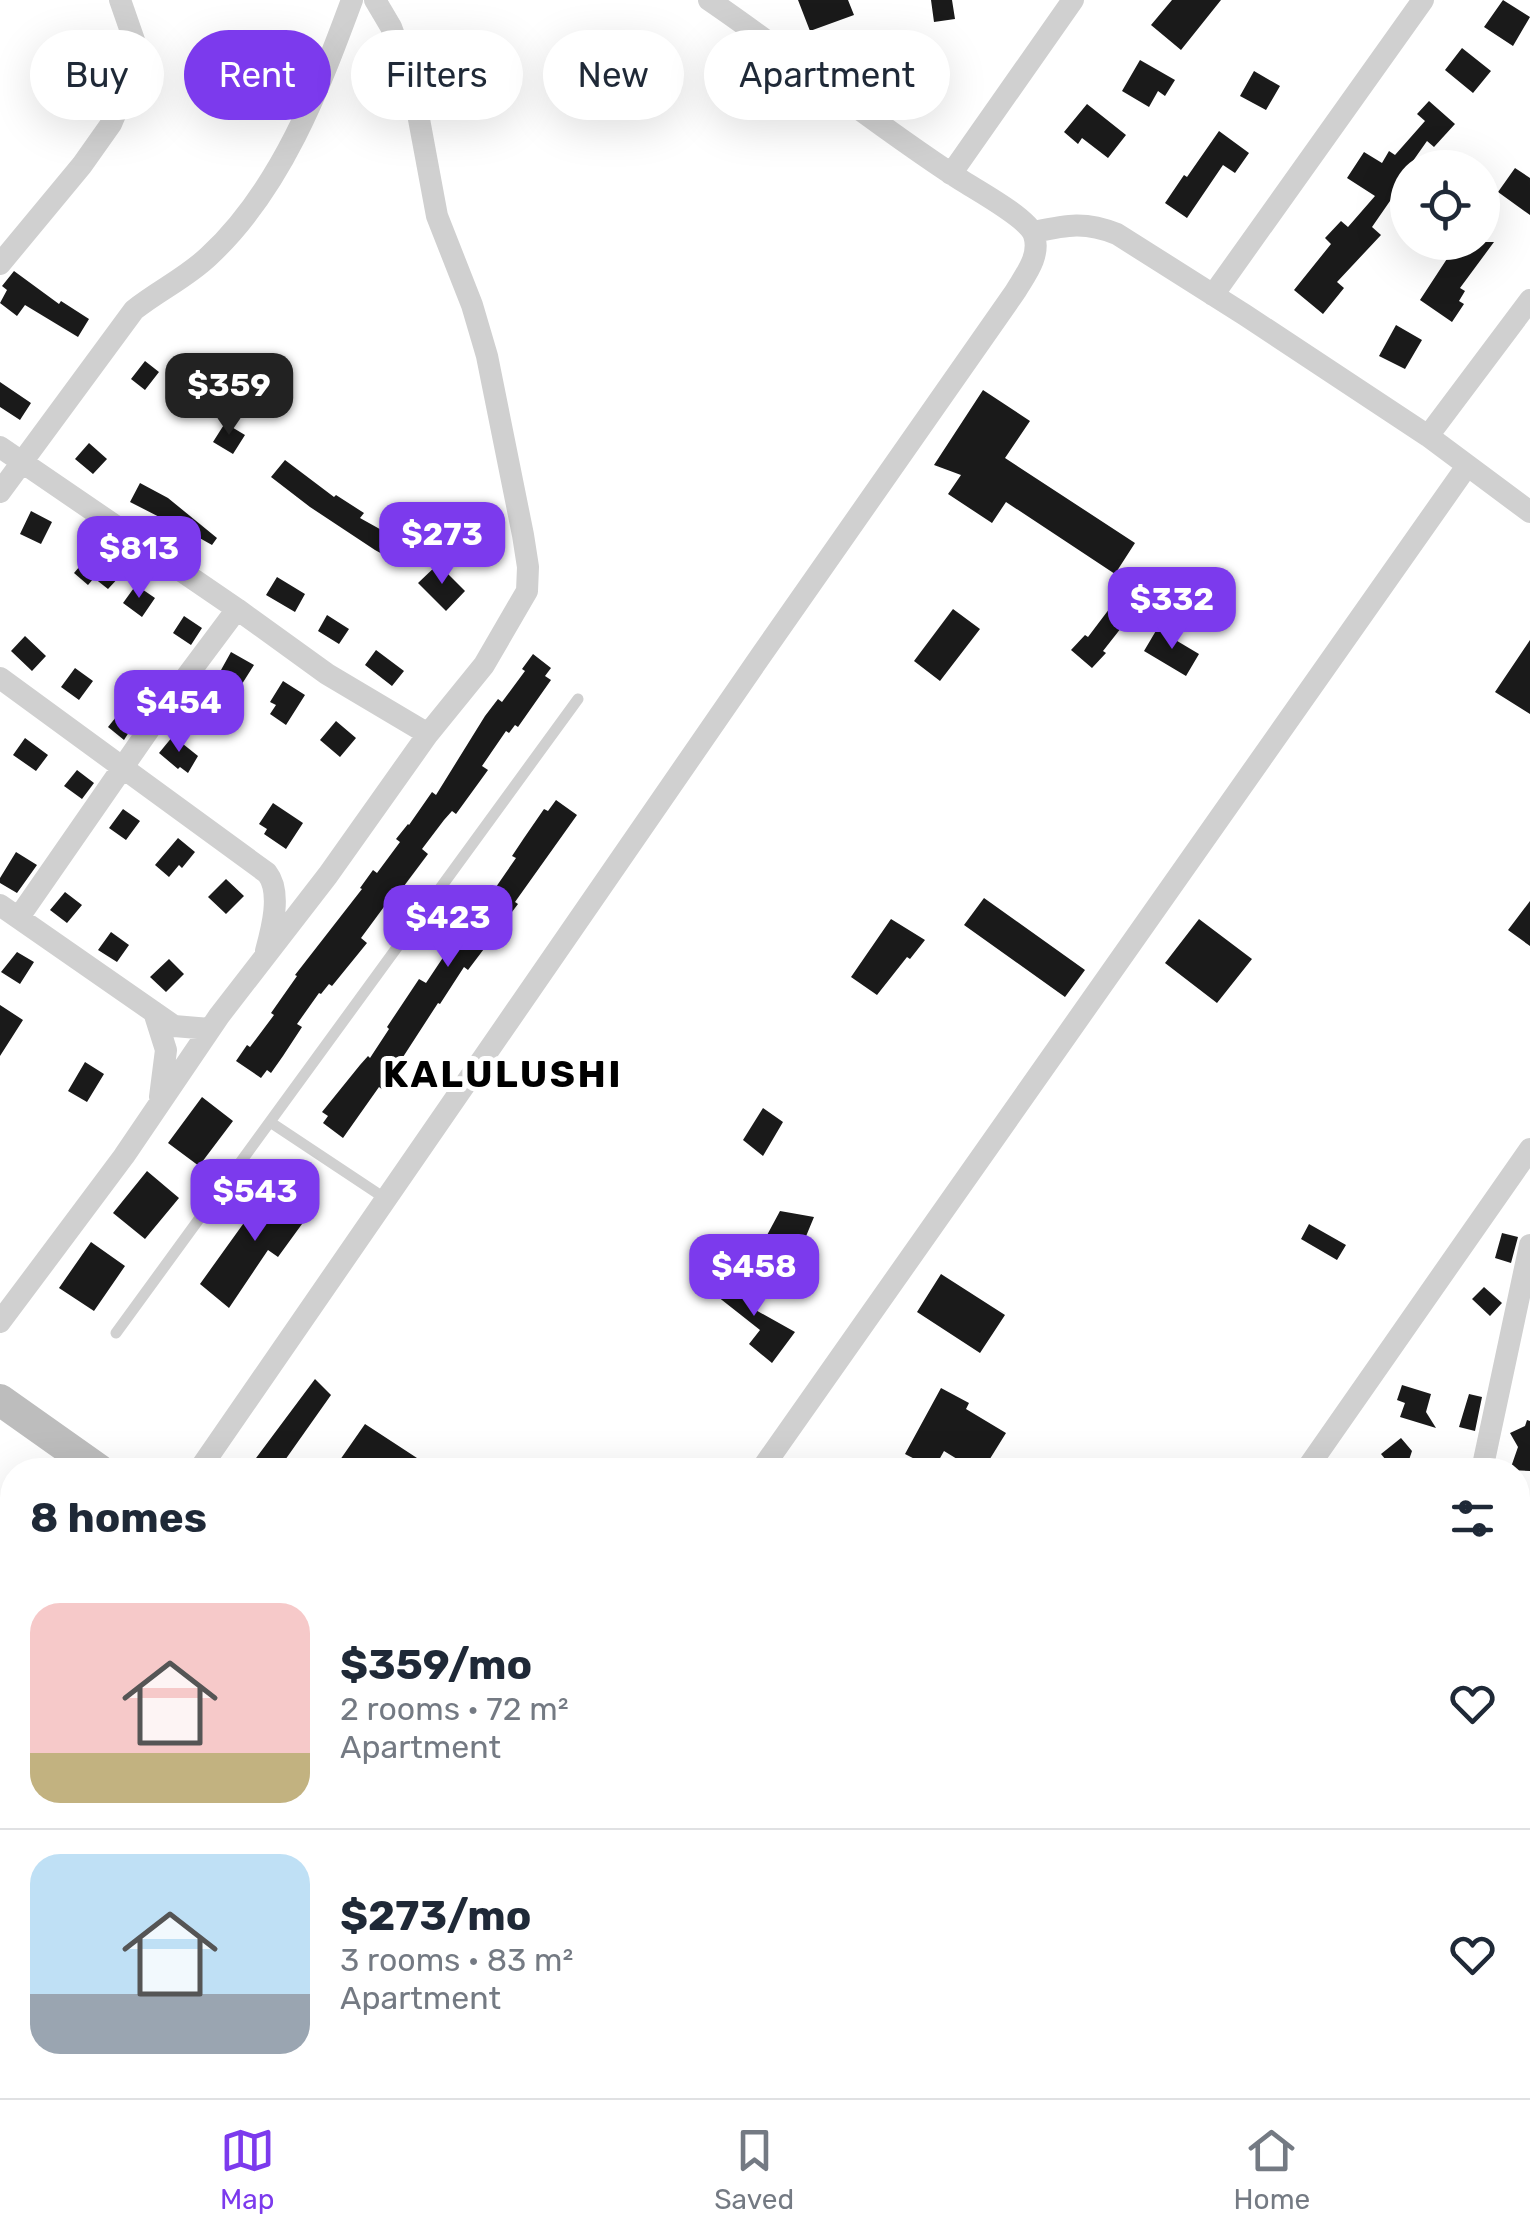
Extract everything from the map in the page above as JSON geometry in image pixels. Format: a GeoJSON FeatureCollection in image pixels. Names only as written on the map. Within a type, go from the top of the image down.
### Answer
{"type":"FeatureCollection","features":[{"type":"Feature","properties":{"kind":"street"},"geometry":{"type":"LineString","coordinates":[[0,264],[111,124],[136,68],[136,43],[120,0]]}},
{"type":"Feature","properties":{"kind":"street"},"geometry":{"type":"LineString","coordinates":[[0,492],[134,310],[155,293],[186,277],[244,217],[296,135],[326,71],[352,0]]}},
{"type":"Feature","properties":{"kind":"street"},"geometry":{"type":"LineString","coordinates":[[0,1322],[124,1156],[210,1029],[328,875],[428,734],[484,665],[527,591],[528,567],[487,356],[472,305],[437,216],[413,88],[392,26],[375,0]]}},
{"type":"Feature","properties":{"kind":"street"},"geometry":{"type":"LineString","coordinates":[[951,174],[1073,0]]}},
{"type":"Feature","properties":{"kind":"street"},"geometry":{"type":"LineString","coordinates":[[1213,295],[1422,0]]}},
{"type":"Feature","properties":{"kind":"street"},"geometry":{"type":"LineString","coordinates":[[207,1458],[1032,265],[1036,249],[1034,232],[1020,220],[951,174],[722,4]]}},
{"type":"Feature","properties":{"kind":"street"},"geometry":{"type":"LineString","coordinates":[[1034,232],[1074,224],[1096,226],[1117,234],[1428,436],[1530,512]]}},
{"type":"Feature","properties":{"kind":"street"},"geometry":{"type":"LineString","coordinates":[[1428,436],[1530,300]]}},
{"type":"Feature","properties":{"kind":"street"},"geometry":{"type":"LineString","coordinates":[[0,446],[327,674],[428,734]]}},
{"type":"Feature","properties":{"kind":"street"},"geometry":{"type":"LineString","coordinates":[[768,1458],[1467,466]]}},
{"type":"Feature","properties":{"kind":"street"},"geometry":{"type":"LineString","coordinates":[[210,1029],[174,1026],[10,911],[123,768],[237,609]]}},
{"type":"Feature","properties":{"kind":"street"},"geometry":{"type":"LineString","coordinates":[[0,678],[272,879],[270,934],[264,958]]}},
{"type":"Feature","properties":{"kind":"street"},"geometry":{"type":"LineString","coordinates":[[154,1012],[166,1050],[158,1105]]}},
{"type":"Feature","properties":{"kind":"street"},"geometry":{"type":"LineString","coordinates":[[1314,1458],[1530,1150]]}},
{"type":"Feature","properties":{"kind":"street"},"geometry":{"type":"LineString","coordinates":[[1485,1458],[1530,1245]]}},
{"type":"Feature","properties":{"kind":"street"},"geometry":{"type":"LineString","coordinates":[[0,1400],[82,1458]]}},
{"type":"Feature","properties":{"kind":"lane"},"geometry":{"type":"LineString","coordinates":[[116,1333],[578,698]]}},
{"type":"Feature","properties":{"kind":"lane"},"geometry":{"type":"LineString","coordinates":[[270,1122],[386,1198]]}},
{"type":"Feature","properties":{"kind":"building"},"geometry":{"type":"Polygon","coordinates":[[[798,0],[848,0],[854,15],[810,30],[798,0]]]}},
{"type":"Feature","properties":{"kind":"building"},"geometry":{"type":"Polygon","coordinates":[[[931,0],[952,0],[955,19],[934,22],[931,0]]]}},
{"type":"Feature","properties":{"kind":"building"},"geometry":{"type":"Polygon","coordinates":[[[1172,0],[1221,0],[1181,50],[1151,25],[1172,0]]]}},
{"type":"Feature","properties":{"kind":"building"},"geometry":{"type":"Polygon","coordinates":[[[1503,0],[1530,17],[1513,46],[1484,27],[1503,0]]]}},
{"type":"Feature","properties":{"kind":"building"},"geometry":{"type":"Polygon","coordinates":[[[1462,48],[1491,71],[1473,93],[1445,70],[1462,48]]]}},
{"type":"Feature","properties":{"kind":"building"},"geometry":{"type":"Polygon","coordinates":[[[1140,60],[1175,80],[1165,96],[1158,91],[1149,107],[1122,91],[1140,60]]]}},
{"type":"Feature","properties":{"kind":"building"},"geometry":{"type":"Polygon","coordinates":[[[1254,71],[1280,86],[1266,110],[1240,96],[1254,71]]]}},
{"type":"Feature","properties":{"kind":"building"},"geometry":{"type":"Polygon","coordinates":[[[1429,101],[1455,124],[1434,147],[1427,141],[1421,150],[1399,150],[1425,121],[1417,114],[1429,101]]]}},
{"type":"Feature","properties":{"kind":"building"},"geometry":{"type":"Polygon","coordinates":[[[1087,104],[1126,135],[1108,158],[1082,138],[1078,144],[1064,132],[1087,104]]]}},
{"type":"Feature","properties":{"kind":"building"},"geometry":{"type":"Polygon","coordinates":[[[1219,131],[1249,153],[1235,173],[1223,165],[1187,218],[1165,203],[1219,131]]]}},
{"type":"Feature","properties":{"kind":"building"},"geometry":{"type":"Polygon","coordinates":[[[1389,151],[1390,201],[1372,227],[1381,235],[1337,282],[1344,288],[1323,314],[1294,290],[1331,244],[1325,238],[1341,221],[1348,227],[1375,196],[1347,178],[1364,152],[1382,163],[1389,151]]]}},
{"type":"Feature","properties":{"kind":"building"},"geometry":{"type":"Polygon","coordinates":[[[1515,168],[1530,178],[1530,215],[1500,193],[1515,168]]]}},
{"type":"Feature","properties":{"kind":"building"},"geometry":{"type":"Polygon","coordinates":[[[1446,260],[1481,260],[1460,288],[1465,291],[1459,301],[1464,304],[1452,322],[1420,300],[1446,260]]]}},
{"type":"Feature","properties":{"kind":"building"},"geometry":{"type":"Polygon","coordinates":[[[14,271],[59,304],[61,301],[89,319],[78,337],[25,305],[17,316],[0,303],[7,290],[2,286],[14,271]]]}},
{"type":"Feature","properties":{"kind":"building"},"geometry":{"type":"Polygon","coordinates":[[[1396,325],[1422,340],[1405,369],[1379,356],[1396,325]]]}},
{"type":"Feature","properties":{"kind":"building"},"geometry":{"type":"Polygon","coordinates":[[[145,361],[159,372],[145,390],[131,379],[145,361]]]}},
{"type":"Feature","properties":{"kind":"building"},"geometry":{"type":"Polygon","coordinates":[[[0,382],[31,403],[20,420],[0,407],[0,382]]]}},
{"type":"Feature","properties":{"kind":"building"},"geometry":{"type":"Polygon","coordinates":[[[983,390],[1030,421],[1005,458],[1135,543],[1115,574],[1006,502],[992,523],[948,494],[961,475],[934,465],[983,390]]]}},
{"type":"Feature","properties":{"kind":"building"},"geometry":{"type":"Polygon","coordinates":[[[225,423],[245,435],[233,454],[213,442],[225,423]]]}},
{"type":"Feature","properties":{"kind":"building"},"geometry":{"type":"Polygon","coordinates":[[[89,443],[107,459],[93,474],[75,459],[89,443]]]}},
{"type":"Feature","properties":{"kind":"building"},"geometry":{"type":"Polygon","coordinates":[[[285,460],[334,497],[364,513],[360,518],[412,547],[402,565],[310,507],[271,477],[285,460]]]}},
{"type":"Feature","properties":{"kind":"building"},"geometry":{"type":"Polygon","coordinates":[[[140,483],[168,498],[217,538],[212,545],[196,536],[190,543],[175,525],[130,502],[140,483]]]}},
{"type":"Feature","properties":{"kind":"building"},"geometry":{"type":"Polygon","coordinates":[[[31,511],[52,522],[41,544],[20,534],[31,511]]]}},
{"type":"Feature","properties":{"kind":"building"},"geometry":{"type":"Polygon","coordinates":[[[96,547],[118,565],[114,570],[121,575],[108,589],[94,578],[88,585],[74,573],[96,547]]]}},
{"type":"Feature","properties":{"kind":"building"},"geometry":{"type":"Polygon","coordinates":[[[438,564],[465,591],[446,611],[418,583],[438,564]]]}},
{"type":"Feature","properties":{"kind":"building"},"geometry":{"type":"Polygon","coordinates":[[[277,577],[305,594],[295,612],[266,595],[277,577]]]}},
{"type":"Feature","properties":{"kind":"building"},"geometry":{"type":"Polygon","coordinates":[[[136,585],[155,598],[142,617],[123,603],[136,585]]]}},
{"type":"Feature","properties":{"kind":"building"},"geometry":{"type":"Polygon","coordinates":[[[1119,596],[1136,609],[1092,668],[1071,650],[1085,635],[1088,637],[1119,596]]]}},
{"type":"Feature","properties":{"kind":"building"},"geometry":{"type":"Polygon","coordinates":[[[953,609],[980,629],[940,681],[914,661],[953,609]]]}},
{"type":"Feature","properties":{"kind":"building"},"geometry":{"type":"Polygon","coordinates":[[[327,615],[349,629],[339,644],[318,631],[327,615]]]}},
{"type":"Feature","properties":{"kind":"building"},"geometry":{"type":"Polygon","coordinates":[[[184,616],[202,628],[191,645],[173,633],[184,616]]]}},
{"type":"Feature","properties":{"kind":"building"},"geometry":{"type":"Polygon","coordinates":[[[1157,629],[1199,654],[1186,676],[1144,651],[1157,629]]]}},
{"type":"Feature","properties":{"kind":"building"},"geometry":{"type":"Polygon","coordinates":[[[25,636],[46,656],[32,671],[11,651],[25,636]]]}},
{"type":"Feature","properties":{"kind":"building"},"geometry":{"type":"Polygon","coordinates":[[[1530,640],[1530,714],[1495,692],[1530,640]]]}},
{"type":"Feature","properties":{"kind":"building"},"geometry":{"type":"Polygon","coordinates":[[[376,650],[404,671],[392,686],[365,665],[376,650]]]}},
{"type":"Feature","properties":{"kind":"building"},"geometry":{"type":"Polygon","coordinates":[[[231,652],[254,665],[235,695],[219,685],[227,673],[221,670],[231,652]]]}},
{"type":"Feature","properties":{"kind":"building"},"geometry":{"type":"Polygon","coordinates":[[[533,654],[551,668],[545,676],[551,680],[518,727],[506,731],[482,766],[488,770],[456,814],[452,811],[422,849],[428,854],[361,938],[367,943],[332,986],[329,984],[319,993],[271,1073],[267,1070],[261,1078],[236,1061],[274,1015],[271,1013],[295,975],[373,870],[377,873],[400,842],[396,839],[432,792],[436,795],[485,716],[498,699],[502,702],[533,654]]]}},
{"type":"Feature","properties":{"kind":"building"},"geometry":{"type":"Polygon","coordinates":[[[75,668],[93,681],[79,700],[61,687],[75,668]]]}},
{"type":"Feature","properties":{"kind":"building"},"geometry":{"type":"Polygon","coordinates":[[[283,681],[305,695],[286,725],[270,714],[276,705],[270,702],[283,681]]]}},
{"type":"Feature","properties":{"kind":"building"},"geometry":{"type":"Polygon","coordinates":[[[124,707],[138,718],[124,740],[108,727],[124,707]]]}},
{"type":"Feature","properties":{"kind":"building"},"geometry":{"type":"Polygon","coordinates":[[[336,721],[356,738],[340,757],[320,740],[336,721]]]}},
{"type":"Feature","properties":{"kind":"building"},"geometry":{"type":"Polygon","coordinates":[[[173,736],[198,756],[188,773],[159,753],[173,736]]]}},
{"type":"Feature","properties":{"kind":"building"},"geometry":{"type":"Polygon","coordinates":[[[25,738],[48,755],[36,771],[13,755],[25,738]]]}},
{"type":"Feature","properties":{"kind":"building"},"geometry":{"type":"Polygon","coordinates":[[[77,770],[94,783],[82,799],[64,786],[77,770]]]}},
{"type":"Feature","properties":{"kind":"building"},"geometry":{"type":"Polygon","coordinates":[[[556,800],[577,815],[515,902],[518,904],[438,1003],[394,1076],[383,1090],[379,1087],[343,1138],[323,1123],[328,1116],[322,1112],[370,1058],[419,979],[426,983],[452,944],[448,940],[482,897],[485,899],[496,887],[544,809],[548,811],[556,800]]]}},
{"type":"Feature","properties":{"kind":"building"},"geometry":{"type":"Polygon","coordinates":[[[273,803],[303,823],[286,849],[264,834],[267,829],[259,824],[273,803]]]}},
{"type":"Feature","properties":{"kind":"building"},"geometry":{"type":"Polygon","coordinates":[[[123,809],[140,821],[126,840],[109,828],[123,809]]]}},
{"type":"Feature","properties":{"kind":"building"},"geometry":{"type":"Polygon","coordinates":[[[178,838],[195,852],[169,877],[155,865],[178,838]]]}},
{"type":"Feature","properties":{"kind":"building"},"geometry":{"type":"Polygon","coordinates":[[[16,852],[37,865],[17,893],[0,883],[16,852]]]}},
{"type":"Feature","properties":{"kind":"building"},"geometry":{"type":"Polygon","coordinates":[[[226,879],[244,896],[226,914],[208,897],[226,879]]]}},
{"type":"Feature","properties":{"kind":"building"},"geometry":{"type":"Polygon","coordinates":[[[65,892],[82,905],[67,923],[50,910],[65,892]]]}},
{"type":"Feature","properties":{"kind":"building"},"geometry":{"type":"Polygon","coordinates":[[[984,898],[1085,970],[1065,997],[964,925],[984,898]]]}},
{"type":"Feature","properties":{"kind":"building"},"geometry":{"type":"Polygon","coordinates":[[[1530,901],[1530,946],[1508,930],[1530,901]]]}},
{"type":"Feature","properties":{"kind":"building"},"geometry":{"type":"Polygon","coordinates":[[[891,919],[925,940],[877,995],[851,977],[891,919]]]}},
{"type":"Feature","properties":{"kind":"building"},"geometry":{"type":"Polygon","coordinates":[[[1199,919],[1252,959],[1217,1003],[1165,963],[1199,919]]]}},
{"type":"Feature","properties":{"kind":"building"},"geometry":{"type":"Polygon","coordinates":[[[111,932],[129,945],[117,962],[98,950],[111,932]]]}},
{"type":"Feature","properties":{"kind":"building"},"geometry":{"type":"Polygon","coordinates":[[[17,952],[34,962],[20,984],[1,972],[17,952]]]}},
{"type":"Feature","properties":{"kind":"building"},"geometry":{"type":"Polygon","coordinates":[[[169,959],[184,974],[166,992],[150,977],[169,959]]]}},
{"type":"Feature","properties":{"kind":"building"},"geometry":{"type":"Polygon","coordinates":[[[0,1005],[23,1020],[0,1056],[0,1005]]]}},
{"type":"Feature","properties":{"kind":"building"},"geometry":{"type":"Polygon","coordinates":[[[85,1062],[104,1074],[87,1102],[68,1091],[85,1062]]]}},
{"type":"Feature","properties":{"kind":"building"},"geometry":{"type":"Polygon","coordinates":[[[202,1097],[233,1121],[199,1166],[168,1143],[202,1097]]]}},
{"type":"Feature","properties":{"kind":"building"},"geometry":{"type":"Polygon","coordinates":[[[763,1108],[783,1122],[763,1156],[743,1140],[763,1108]]]}},
{"type":"Feature","properties":{"kind":"building"},"geometry":{"type":"Polygon","coordinates":[[[147,1171],[179,1198],[145,1239],[113,1213],[147,1171]]]}},
{"type":"Feature","properties":{"kind":"building"},"geometry":{"type":"Polygon","coordinates":[[[271,1185],[310,1213],[278,1257],[268,1250],[229,1308],[200,1284],[271,1185]]]}},
{"type":"Feature","properties":{"kind":"building"},"geometry":{"type":"Polygon","coordinates":[[[780,1211],[814,1217],[802,1246],[766,1237],[780,1211]]]}},
{"type":"Feature","properties":{"kind":"building"},"geometry":{"type":"Polygon","coordinates":[[[1309,1224],[1346,1245],[1337,1260],[1301,1239],[1309,1224]]]}},
{"type":"Feature","properties":{"kind":"building"},"geometry":{"type":"Polygon","coordinates":[[[1502,1233],[1518,1237],[1511,1263],[1495,1258],[1502,1233]]]}},
{"type":"Feature","properties":{"kind":"building"},"geometry":{"type":"Polygon","coordinates":[[[91,1242],[125,1266],[94,1311],[59,1288],[91,1242]]]}},
{"type":"Feature","properties":{"kind":"building"},"geometry":{"type":"Polygon","coordinates":[[[718,1274],[757,1301],[752,1308],[795,1332],[772,1363],[749,1344],[760,1330],[708,1289],[718,1274]]]}},
{"type":"Feature","properties":{"kind":"building"},"geometry":{"type":"Polygon","coordinates":[[[941,1274],[1005,1315],[980,1353],[917,1312],[941,1274]]]}},
{"type":"Feature","properties":{"kind":"building"},"geometry":{"type":"Polygon","coordinates":[[[1484,1287],[1502,1303],[1490,1316],[1472,1299],[1484,1287]]]}},
{"type":"Feature","properties":{"kind":"building"},"geometry":{"type":"Polygon","coordinates":[[[315,1379],[331,1395],[286,1458],[256,1458],[315,1379]]]}},
{"type":"Feature","properties":{"kind":"building"},"geometry":{"type":"Polygon","coordinates":[[[1402,1385],[1431,1394],[1426,1412],[1436,1428],[1400,1417],[1405,1403],[1397,1400],[1402,1385]]]}},
{"type":"Feature","properties":{"kind":"building"},"geometry":{"type":"Polygon","coordinates":[[[941,1388],[969,1403],[966,1409],[1006,1433],[990,1458],[955,1458],[944,1451],[940,1458],[913,1458],[905,1454],[941,1388]]]}},
{"type":"Feature","properties":{"kind":"building"},"geometry":{"type":"Polygon","coordinates":[[[1469,1394],[1482,1397],[1475,1431],[1459,1427],[1469,1394]]]}},
{"type":"Feature","properties":{"kind":"building"},"geometry":{"type":"Polygon","coordinates":[[[1530,1421],[1530,1458],[1514,1458],[1518,1447],[1510,1433],[1530,1421]]]}},
{"type":"Feature","properties":{"kind":"building"},"geometry":{"type":"Polygon","coordinates":[[[365,1424],[417,1458],[341,1458],[365,1424]]]}},
{"type":"Feature","properties":{"kind":"building"},"geometry":{"type":"Polygon","coordinates":[[[1401,1438],[1412,1451],[1410,1458],[1384,1458],[1381,1454],[1401,1438]]]}},
{"type":"Feature","properties":{"kind":"district","name":"KALULUSHI"},"geometry":{"type":"Point","coordinates":[503,1074]}}]}
